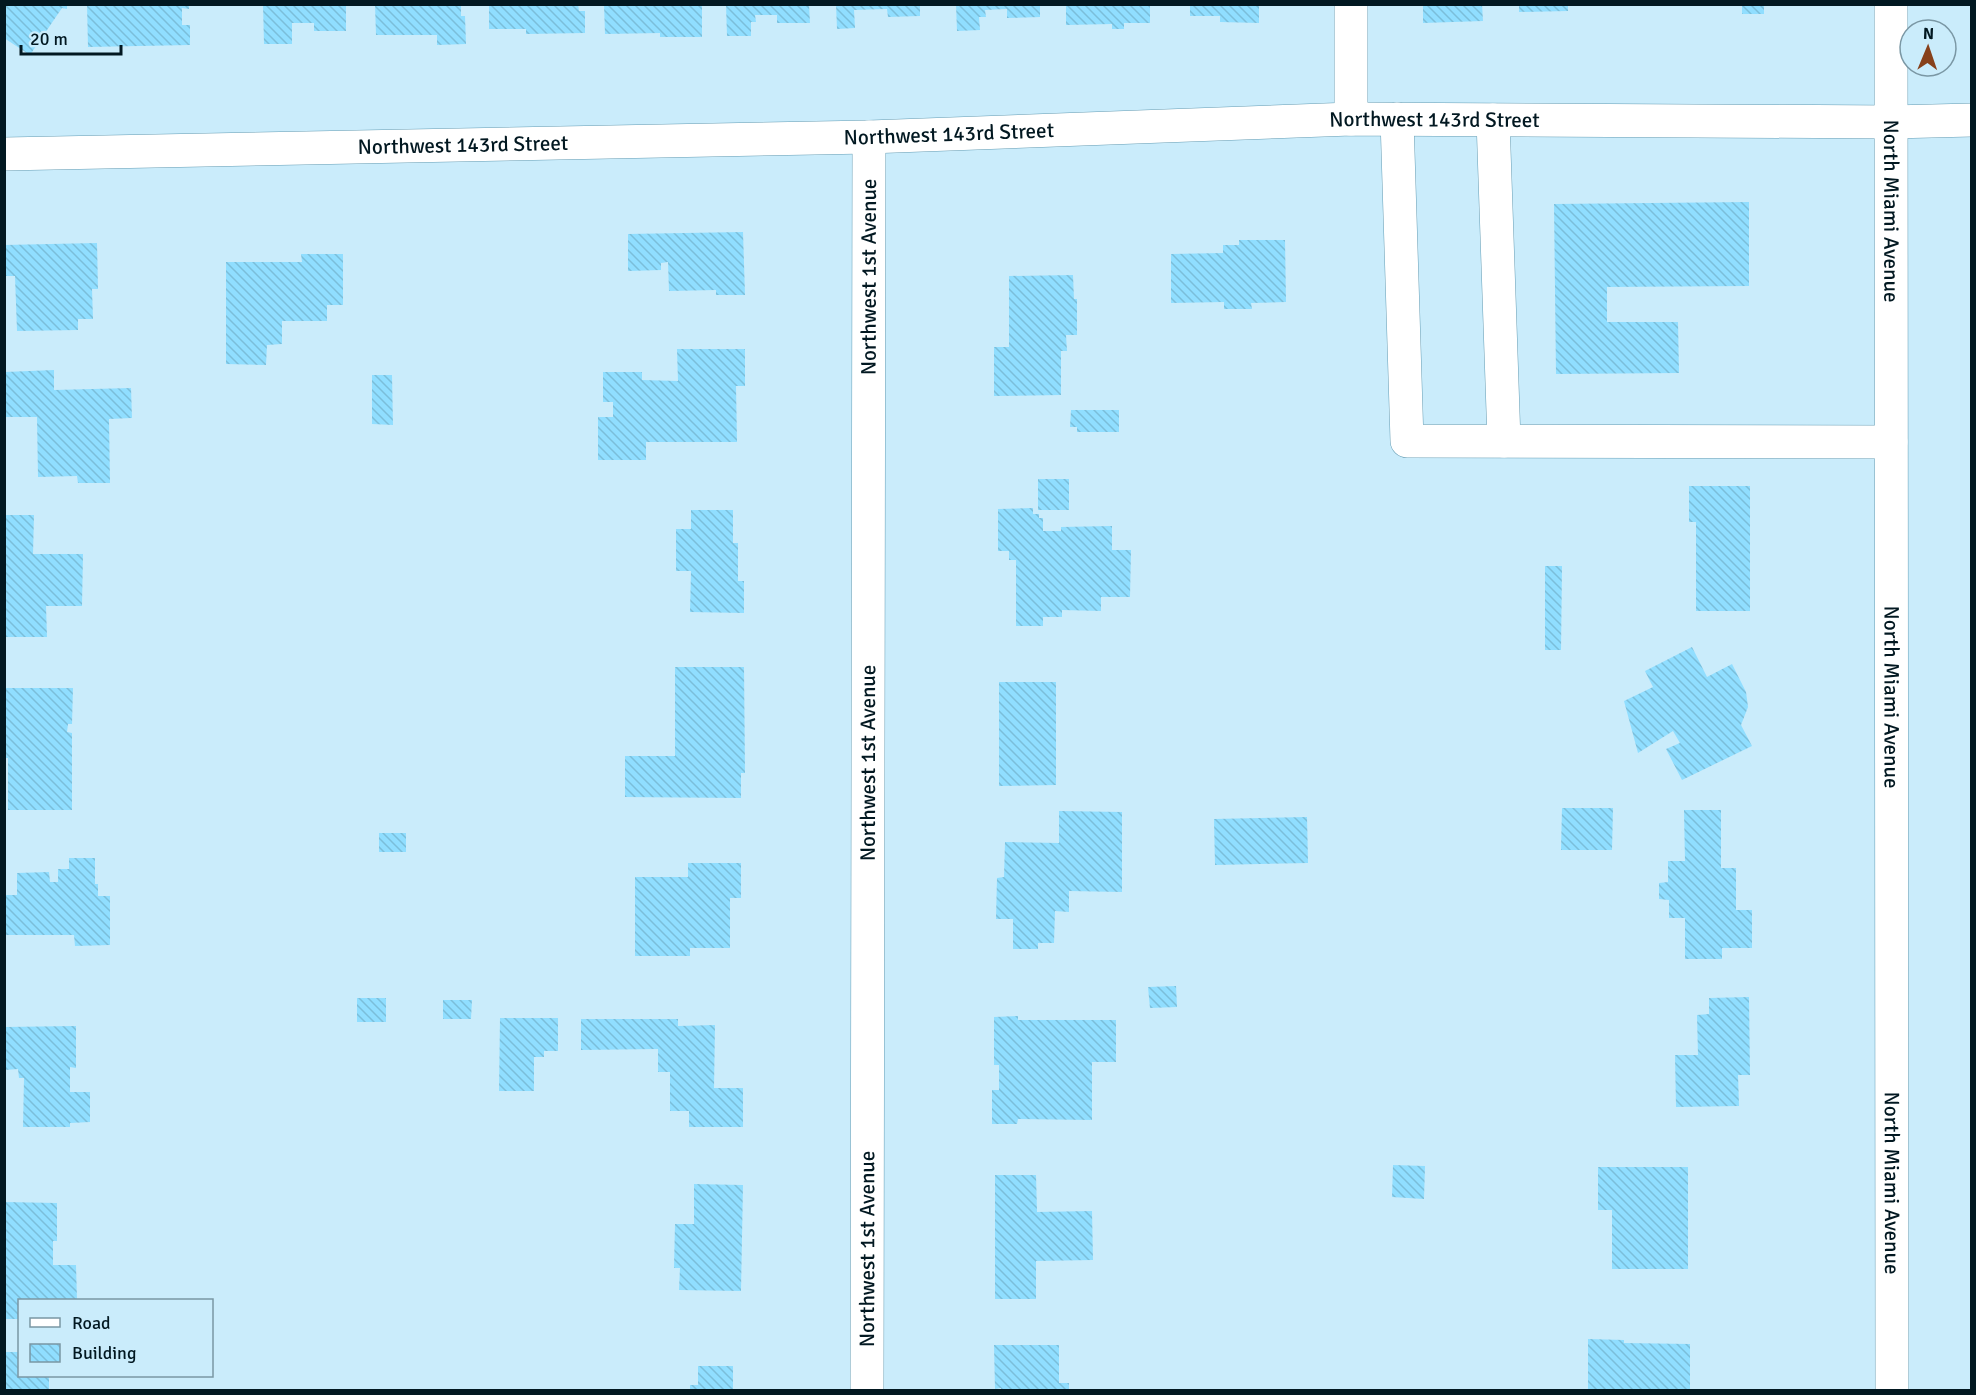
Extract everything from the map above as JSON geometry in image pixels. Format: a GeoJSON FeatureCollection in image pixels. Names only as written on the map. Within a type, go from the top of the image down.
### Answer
{"type":"FeatureCollection","features":[{"type":"Feature","properties":{"kind":"street"},"geometry":{"type":"LineString","coordinates":[[1351,4],[1351,119]]}},
{"type":"Feature","properties":{"kind":"street","name":"North Miami Avenue"},"geometry":{"type":"LineString","coordinates":[[1891,4],[1892,1390]]}},
{"type":"Feature","properties":{"kind":"street","name":"Northwest 143rd Street"},"geometry":{"type":"LineString","coordinates":[[4,154],[869,137],[1351,119],[1892,122],[1971,120]]}},
{"type":"Feature","properties":{"kind":"street"},"geometry":{"type":"LineString","coordinates":[[1397,119],[1407,441],[1891,442]]}},
{"type":"Feature","properties":{"kind":"street"},"geometry":{"type":"LineString","coordinates":[[1493,120],[1504,441]]}},
{"type":"Feature","properties":{"kind":"street","name":"Northwest 1st Avenue"},"geometry":{"type":"LineString","coordinates":[[867,1390],[869,137]]}},
{"type":"Feature","properties":{"kind":"building"},"geometry":{"type":"Polygon","coordinates":[[[4,4],[67,4],[67,9],[62,8],[30,55],[4,38],[4,4]]]}},
{"type":"Feature","properties":{"kind":"building"},"geometry":{"type":"Polygon","coordinates":[[[87,4],[189,4],[189,9],[182,8],[182,25],[190,25],[190,45],[88,47],[87,4]]]}},
{"type":"Feature","properties":{"kind":"building"},"geometry":{"type":"Polygon","coordinates":[[[263,4],[346,4],[346,31],[314,31],[314,23],[292,23],[292,44],[264,44],[263,4]]]}},
{"type":"Feature","properties":{"kind":"building"},"geometry":{"type":"Polygon","coordinates":[[[375,4],[461,4],[461,16],[465,16],[466,44],[437,45],[437,35],[376,35],[375,4]]]}},
{"type":"Feature","properties":{"kind":"building"},"geometry":{"type":"Polygon","coordinates":[[[489,4],[578,4],[579,11],[585,11],[585,33],[526,34],[526,29],[489,29],[489,4]]]}},
{"type":"Feature","properties":{"kind":"building"},"geometry":{"type":"Polygon","coordinates":[[[604,4],[702,4],[702,37],[660,37],[660,33],[605,34],[604,4]]]}},
{"type":"Feature","properties":{"kind":"building"},"geometry":{"type":"Polygon","coordinates":[[[726,4],[809,4],[810,23],[777,23],[777,15],[755,15],[756,22],[751,22],[751,36],[727,36],[726,4]]]}},
{"type":"Feature","properties":{"kind":"building"},"geometry":{"type":"Polygon","coordinates":[[[836,4],[920,4],[920,16],[888,17],[887,9],[854,10],[855,28],[837,29],[836,4]]]}},
{"type":"Feature","properties":{"kind":"building"},"geometry":{"type":"Polygon","coordinates":[[[956,4],[1040,4],[1040,17],[1007,18],[1007,9],[985,10],[986,17],[979,17],[980,30],[957,31],[956,4]]]}},
{"type":"Feature","properties":{"kind":"building"},"geometry":{"type":"Polygon","coordinates":[[[1190,4],[1259,4],[1259,23],[1220,22],[1220,16],[1190,16],[1190,4]]]}},
{"type":"Feature","properties":{"kind":"building"},"geometry":{"type":"Polygon","coordinates":[[[1423,4],[1482,4],[1483,21],[1423,23],[1423,4]]]}},
{"type":"Feature","properties":{"kind":"building"},"geometry":{"type":"Polygon","coordinates":[[[1519,4],[1568,4],[1568,11],[1519,12],[1519,4]]]}},
{"type":"Feature","properties":{"kind":"building"},"geometry":{"type":"Polygon","coordinates":[[[1066,5],[1150,5],[1150,23],[1124,23],[1124,29],[1112,29],[1112,24],[1066,25],[1066,5]]]}},
{"type":"Feature","properties":{"kind":"building"},"geometry":{"type":"Polygon","coordinates":[[[1742,5],[1764,5],[1764,14],[1742,14],[1742,5]]]}},
{"type":"Feature","properties":{"kind":"building"},"geometry":{"type":"Polygon","coordinates":[[[1749,202],[1749,286],[1607,287],[1607,322],[1678,322],[1679,373],[1556,374],[1554,204],[1749,202]]]}},
{"type":"Feature","properties":{"kind":"building"},"geometry":{"type":"Polygon","coordinates":[[[743,232],[745,295],[716,295],[716,290],[669,291],[668,262],[661,263],[661,270],[628,271],[628,234],[743,232]]]}},
{"type":"Feature","properties":{"kind":"building"},"geometry":{"type":"Polygon","coordinates":[[[1239,240],[1285,240],[1286,302],[1251,303],[1252,309],[1224,309],[1224,302],[1171,303],[1171,254],[1223,253],[1223,245],[1239,245],[1239,240]]]}},
{"type":"Feature","properties":{"kind":"building"},"geometry":{"type":"Polygon","coordinates":[[[97,243],[98,289],[92,289],[93,319],[78,319],[78,330],[17,331],[15,276],[4,276],[4,245],[97,243]]]}},
{"type":"Feature","properties":{"kind":"building"},"geometry":{"type":"Polygon","coordinates":[[[301,254],[343,254],[343,305],[327,305],[327,321],[282,321],[282,344],[267,345],[266,365],[226,364],[226,262],[302,262],[301,254]]]}},
{"type":"Feature","properties":{"kind":"building"},"geometry":{"type":"Polygon","coordinates":[[[1073,275],[1074,299],[1077,299],[1077,335],[1066,335],[1067,351],[1061,351],[1061,395],[994,396],[994,347],[1009,347],[1009,276],[1073,275]]]}},
{"type":"Feature","properties":{"kind":"building"},"geometry":{"type":"Polygon","coordinates":[[[677,349],[745,349],[745,386],[736,386],[737,442],[646,442],[646,460],[598,460],[598,417],[613,417],[613,402],[603,402],[603,372],[642,372],[642,380],[678,381],[677,349]]]}},
{"type":"Feature","properties":{"kind":"building"},"geometry":{"type":"Polygon","coordinates":[[[54,370],[54,390],[131,388],[132,418],[109,419],[110,483],[78,483],[77,476],[38,477],[37,417],[6,417],[5,372],[54,370]]]}},
{"type":"Feature","properties":{"kind":"building"},"geometry":{"type":"Polygon","coordinates":[[[372,375],[392,375],[393,425],[372,424],[372,375]]]}},
{"type":"Feature","properties":{"kind":"building"},"geometry":{"type":"Polygon","coordinates":[[[1071,410],[1119,410],[1119,432],[1077,432],[1077,427],[1070,427],[1071,410]]]}},
{"type":"Feature","properties":{"kind":"building"},"geometry":{"type":"Polygon","coordinates":[[[1038,479],[1069,479],[1069,510],[1038,510],[1038,479]]]}},
{"type":"Feature","properties":{"kind":"building"},"geometry":{"type":"Polygon","coordinates":[[[1689,486],[1750,486],[1750,611],[1696,611],[1696,522],[1689,522],[1689,486]]]}},
{"type":"Feature","properties":{"kind":"building"},"geometry":{"type":"Polygon","coordinates":[[[1033,508],[1033,514],[1039,514],[1039,518],[1043,518],[1043,531],[1061,531],[1061,527],[1112,526],[1112,550],[1131,550],[1130,597],[1101,597],[1101,611],[1062,610],[1062,617],[1043,617],[1043,626],[1016,626],[1016,560],[1009,560],[1009,551],[998,551],[998,509],[1033,508]]]}},
{"type":"Feature","properties":{"kind":"building"},"geometry":{"type":"Polygon","coordinates":[[[691,510],[733,510],[733,543],[738,543],[738,581],[744,581],[744,613],[690,612],[691,571],[676,571],[676,529],[691,529],[691,510]]]}},
{"type":"Feature","properties":{"kind":"building"},"geometry":{"type":"Polygon","coordinates":[[[4,515],[34,515],[33,554],[83,554],[82,606],[46,606],[47,637],[4,637],[4,515]]]}},
{"type":"Feature","properties":{"kind":"building"},"geometry":{"type":"Polygon","coordinates":[[[1545,566],[1562,566],[1561,650],[1545,650],[1545,566]]]}},
{"type":"Feature","properties":{"kind":"building"},"geometry":{"type":"Polygon","coordinates":[[[1692,647],[1707,677],[1732,664],[1746,692],[1748,707],[1741,725],[1752,746],[1682,780],[1666,749],[1680,743],[1673,731],[1638,753],[1624,701],[1653,687],[1645,671],[1692,647]]]}},
{"type":"Feature","properties":{"kind":"building"},"geometry":{"type":"Polygon","coordinates":[[[675,667],[744,667],[745,773],[741,773],[741,798],[625,797],[625,756],[675,756],[675,667]]]}},
{"type":"Feature","properties":{"kind":"building"},"geometry":{"type":"Polygon","coordinates":[[[999,682],[1056,682],[1056,785],[999,786],[999,682]]]}},
{"type":"Feature","properties":{"kind":"building"},"geometry":{"type":"Polygon","coordinates":[[[4,688],[73,688],[72,724],[68,724],[67,732],[72,733],[72,810],[8,810],[8,758],[4,758],[4,688]]]}},
{"type":"Feature","properties":{"kind":"building"},"geometry":{"type":"Polygon","coordinates":[[[1562,808],[1613,808],[1612,850],[1561,850],[1562,808]]]}},
{"type":"Feature","properties":{"kind":"building"},"geometry":{"type":"Polygon","coordinates":[[[1684,810],[1721,810],[1721,868],[1736,868],[1736,910],[1752,910],[1752,948],[1722,948],[1722,959],[1685,959],[1685,918],[1669,918],[1669,900],[1659,899],[1659,883],[1668,882],[1668,861],[1685,861],[1684,810]]]}},
{"type":"Feature","properties":{"kind":"building"},"geometry":{"type":"Polygon","coordinates":[[[1059,811],[1122,812],[1122,892],[1069,891],[1069,912],[1055,911],[1054,943],[1038,943],[1038,949],[1013,949],[1013,919],[996,919],[997,878],[1004,877],[1005,842],[1059,843],[1059,811]]]}},
{"type":"Feature","properties":{"kind":"building"},"geometry":{"type":"Polygon","coordinates":[[[1307,817],[1308,863],[1215,865],[1214,819],[1307,817]]]}},
{"type":"Feature","properties":{"kind":"building"},"geometry":{"type":"Polygon","coordinates":[[[379,833],[406,833],[406,852],[379,852],[379,833]]]}},
{"type":"Feature","properties":{"kind":"building"},"geometry":{"type":"Polygon","coordinates":[[[69,858],[95,858],[95,884],[98,884],[98,896],[110,896],[110,945],[75,946],[74,935],[4,935],[4,895],[17,895],[17,873],[49,872],[50,882],[58,882],[58,869],[69,869],[69,858]]]}},
{"type":"Feature","properties":{"kind":"building"},"geometry":{"type":"Polygon","coordinates":[[[688,863],[741,863],[741,898],[730,898],[730,948],[690,948],[690,956],[635,956],[635,877],[688,877],[688,863]]]}},
{"type":"Feature","properties":{"kind":"building"},"geometry":{"type":"Polygon","coordinates":[[[1176,986],[1177,1007],[1150,1008],[1148,987],[1176,986]]]}},
{"type":"Feature","properties":{"kind":"building"},"geometry":{"type":"Polygon","coordinates":[[[1749,997],[1750,1075],[1738,1075],[1739,1106],[1676,1107],[1675,1055],[1698,1055],[1697,1015],[1709,1014],[1709,998],[1749,997]]]}},
{"type":"Feature","properties":{"kind":"building"},"geometry":{"type":"Polygon","coordinates":[[[357,998],[386,998],[386,1022],[357,1022],[357,998]]]}},
{"type":"Feature","properties":{"kind":"building"},"geometry":{"type":"Polygon","coordinates":[[[443,1000],[472,1000],[471,1019],[443,1019],[443,1000]]]}},
{"type":"Feature","properties":{"kind":"building"},"geometry":{"type":"Polygon","coordinates":[[[1018,1016],[1018,1020],[1116,1020],[1116,1062],[1092,1062],[1092,1120],[1018,1119],[1017,1124],[992,1124],[992,1090],[999,1090],[999,1065],[994,1065],[994,1017],[1018,1016]]]}},
{"type":"Feature","properties":{"kind":"building"},"geometry":{"type":"Polygon","coordinates":[[[500,1018],[558,1018],[558,1051],[544,1051],[544,1057],[534,1057],[534,1091],[499,1091],[500,1018]]]}},
{"type":"Feature","properties":{"kind":"building"},"geometry":{"type":"Polygon","coordinates":[[[581,1019],[678,1019],[678,1026],[715,1025],[714,1088],[743,1088],[743,1127],[689,1127],[689,1111],[670,1111],[670,1072],[658,1072],[658,1049],[581,1050],[581,1019]]]}},
{"type":"Feature","properties":{"kind":"building"},"geometry":{"type":"Polygon","coordinates":[[[76,1026],[76,1068],[70,1067],[70,1092],[90,1092],[90,1122],[70,1123],[70,1127],[23,1127],[24,1078],[19,1078],[18,1069],[5,1070],[5,1027],[76,1026]]]}},
{"type":"Feature","properties":{"kind":"building"},"geometry":{"type":"Polygon","coordinates":[[[1393,1165],[1425,1166],[1424,1199],[1392,1197],[1393,1165]]]}},
{"type":"Feature","properties":{"kind":"building"},"geometry":{"type":"Polygon","coordinates":[[[1598,1167],[1688,1167],[1688,1269],[1612,1269],[1612,1210],[1598,1210],[1598,1167]]]}},
{"type":"Feature","properties":{"kind":"building"},"geometry":{"type":"Polygon","coordinates":[[[995,1175],[1036,1175],[1037,1212],[1092,1211],[1093,1260],[1036,1261],[1036,1299],[995,1299],[995,1175]]]}},
{"type":"Feature","properties":{"kind":"building"},"geometry":{"type":"Polygon","coordinates":[[[694,1184],[743,1185],[741,1291],[679,1290],[680,1268],[674,1268],[675,1224],[694,1224],[694,1184]]]}},
{"type":"Feature","properties":{"kind":"building"},"geometry":{"type":"Polygon","coordinates":[[[4,1202],[57,1203],[57,1241],[53,1241],[53,1265],[76,1265],[77,1299],[18,1299],[18,1319],[4,1319],[4,1202]]]}},
{"type":"Feature","properties":{"kind":"building"},"geometry":{"type":"Polygon","coordinates":[[[1588,1339],[1624,1340],[1624,1343],[1690,1344],[1690,1390],[1588,1390],[1588,1339]]]}},
{"type":"Feature","properties":{"kind":"building"},"geometry":{"type":"Polygon","coordinates":[[[994,1345],[1059,1345],[1059,1383],[1069,1383],[1069,1390],[995,1389],[994,1345]]]}},
{"type":"Feature","properties":{"kind":"building"},"geometry":{"type":"Polygon","coordinates":[[[4,1352],[18,1352],[18,1377],[49,1377],[49,1390],[4,1390],[4,1352]]]}},
{"type":"Feature","properties":{"kind":"building"},"geometry":{"type":"Polygon","coordinates":[[[698,1366],[733,1366],[733,1390],[690,1390],[690,1385],[698,1385],[698,1366]]]}}]}
